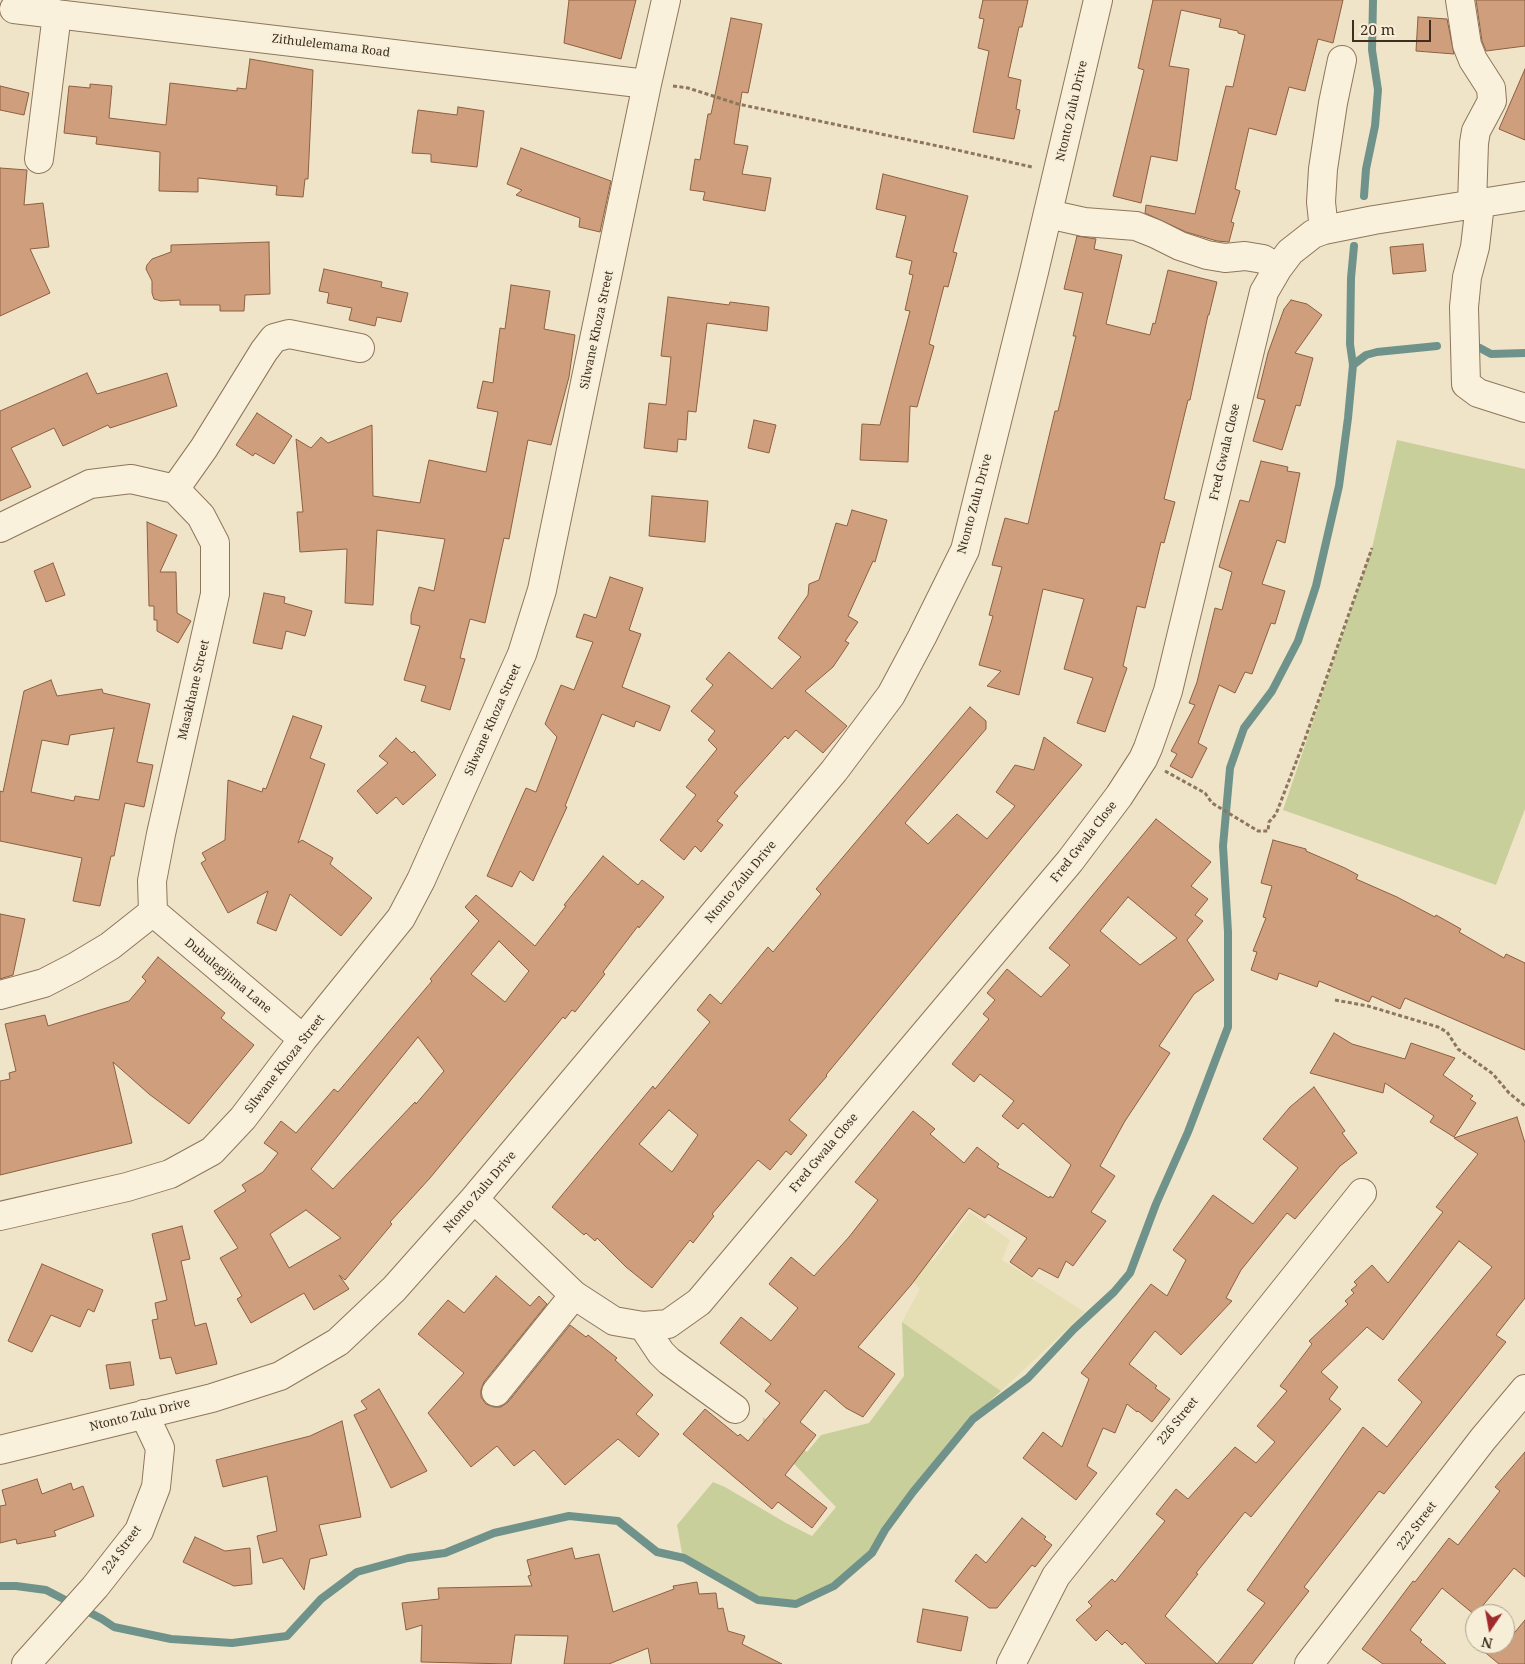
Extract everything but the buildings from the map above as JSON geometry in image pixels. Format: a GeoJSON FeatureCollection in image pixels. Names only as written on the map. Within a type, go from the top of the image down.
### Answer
{"type":"FeatureCollection","features":[{"type":"Feature","properties":{"kind":"street","name":"Silwane Khoza Street"},"geometry":{"type":"LineString","coordinates":[[0,1216],[127,1187],[170,1174],[212,1151],[243,1118],[401,918],[421,880],[522,654],[542,590],[666,0]]}},
{"type":"Feature","properties":{"kind":"street","name":"Ntonto Zulu Drive"},"geometry":{"type":"LineString","coordinates":[[0,1450],[212,1398],[280,1376],[338,1342],[394,1289],[474,1199],[834,771],[891,695],[965,550],[1048,214],[1098,0]]}},
{"type":"Feature","properties":{"kind":"street"},"geometry":{"type":"LineString","coordinates":[[1460,0],[1466,45],[1472,60],[1491,88],[1492,101],[1476,131],[1474,143],[1475,247],[1467,277],[1464,307],[1466,384],[1478,394],[1525,408]]}},
{"type":"Feature","properties":{"kind":"street","name":"Zithulelemama Road"},"geometry":{"type":"LineString","coordinates":[[14,9],[647,84]]}},
{"type":"Feature","properties":{"kind":"street"},"geometry":{"type":"LineString","coordinates":[[39,159],[57,14]]}},
{"type":"Feature","properties":{"kind":"street"},"geometry":{"type":"LineString","coordinates":[[1330,229],[1321,202],[1323,169],[1342,60]]}},
{"type":"Feature","properties":{"kind":"street","name":"Fred Gwala Close"},"geometry":{"type":"LineString","coordinates":[[474,1199],[574,1295],[614,1322],[643,1326],[668,1324],[699,1302],[1070,861],[1119,796],[1143,759],[1168,691],[1264,292],[1278,268],[1290,252],[1313,234],[1330,229],[1374,220],[1525,196]]}},
{"type":"Feature","properties":{"kind":"street"},"geometry":{"type":"LineString","coordinates":[[1048,214],[1084,222],[1136,226],[1180,246],[1207,254],[1225,258],[1245,256],[1263,259],[1278,268]]}},
{"type":"Feature","properties":{"kind":"street"},"geometry":{"type":"LineString","coordinates":[[0,528],[90,484],[130,479],[176,489],[204,448],[264,350],[274,338],[289,334],[360,348]]}},
{"type":"Feature","properties":{"kind":"street","name":"Masakhane Street"},"geometry":{"type":"LineString","coordinates":[[154,912],[152,880],[215,594],[215,543],[201,516],[176,489]]}},
{"type":"Feature","properties":{"kind":"street"},"geometry":{"type":"LineString","coordinates":[[0,996],[44,983],[75,967],[110,946],[154,912]]}},
{"type":"Feature","properties":{"kind":"street","name":"Dubulegijima Lane"},"geometry":{"type":"LineString","coordinates":[[154,912],[304,1039]]}},
{"type":"Feature","properties":{"kind":"street","name":"226 Street"},"geometry":{"type":"LineString","coordinates":[[1016,1664],[1056,1576],[1362,1192]]}},
{"type":"Feature","properties":{"kind":"street"},"geometry":{"type":"LineString","coordinates":[[496,1392],[574,1295]]}},
{"type":"Feature","properties":{"kind":"street"},"geometry":{"type":"LineString","coordinates":[[643,1326],[661,1353],[669,1361],[735,1409]]}},
{"type":"Feature","properties":{"kind":"street","name":"222 Street"},"geometry":{"type":"LineString","coordinates":[[1309,1664],[1483,1439],[1525,1389]]}},
{"type":"Feature","properties":{"kind":"street","name":"224 Street"},"geometry":{"type":"LineString","coordinates":[[26,1664],[95,1587],[139,1530],[156,1487],[160,1448],[144,1414]]}},
{"type":"Feature","properties":{"kind":"path"},"geometry":{"type":"LineString","coordinates":[[647,84],[688,88],[738,104],[957,150],[1057,174]]}},
{"type":"Feature","properties":{"kind":"path"},"geometry":{"type":"LineString","coordinates":[[1143,759],[1205,793],[1212,803],[1258,831],[1268,831],[1269,822],[1276,814],[1308,730],[1372,548]]}},
{"type":"Feature","properties":{"kind":"path"},"geometry":{"type":"LineString","coordinates":[[1335,1000],[1368,1006],[1438,1027],[1447,1032],[1458,1049],[1493,1074],[1509,1093],[1525,1106]]}},
{"type":"Feature","properties":{"kind":"shaded area"},"geometry":{"type":"Polygon","coordinates":[[[970,1212],[1010,1240],[1002,1260],[1085,1312],[1001,1391],[902,1322],[920,1289],[894,1261],[910,1243],[933,1261],[970,1212]]]}},
{"type":"Feature","properties":{"kind":"green space"},"geometry":{"type":"Polygon","coordinates":[[[1397,440],[1525,469],[1525,809],[1496,885],[1283,810],[1372,548],[1397,440]]]}},
{"type":"Feature","properties":{"kind":"green space"},"geometry":{"type":"Polygon","coordinates":[[[902,1322],[1001,1391],[961,1427],[913,1486],[878,1541],[854,1569],[799,1603],[764,1601],[682,1553],[677,1525],[713,1482],[812,1536],[836,1507],[762,1431],[763,1417],[807,1452],[821,1435],[869,1423],[904,1376],[902,1322]]]}},
{"type":"Feature","properties":{"kind":"waterway"},"geometry":{"type":"LineString","coordinates":[[1364,196],[1366,169],[1375,126],[1378,90],[1372,50],[1373,0]]}},
{"type":"Feature","properties":{"kind":"waterway"},"geometry":{"type":"LineString","coordinates":[[83,1609],[114,1627],[171,1639],[232,1643],[287,1636],[321,1599],[357,1572],[408,1558],[445,1553],[494,1533],[569,1516],[618,1521],[657,1552],[684,1558],[758,1600],[796,1604],[834,1586],[872,1553],[885,1530],[913,1492],[973,1419],[1028,1378],[1074,1329],[1114,1292],[1130,1273],[1156,1204],[1188,1132],[1228,1027],[1228,932],[1223,846],[1230,768],[1244,728],[1272,691],[1298,641],[1316,586],[1339,486],[1348,418],[1353,365],[1350,344],[1351,278],[1354,246]]}},
{"type":"Feature","properties":{"kind":"waterway"},"geometry":{"type":"LineString","coordinates":[[1353,365],[1366,355],[1377,352],[1437,346]]}},
{"type":"Feature","properties":{"kind":"waterway"},"geometry":{"type":"LineString","coordinates":[[1480,348],[1491,354],[1525,353]]}},
{"type":"Feature","properties":{"kind":"waterway"},"geometry":{"type":"LineString","coordinates":[[0,1586],[46,1590],[73,1604]]}}]}
